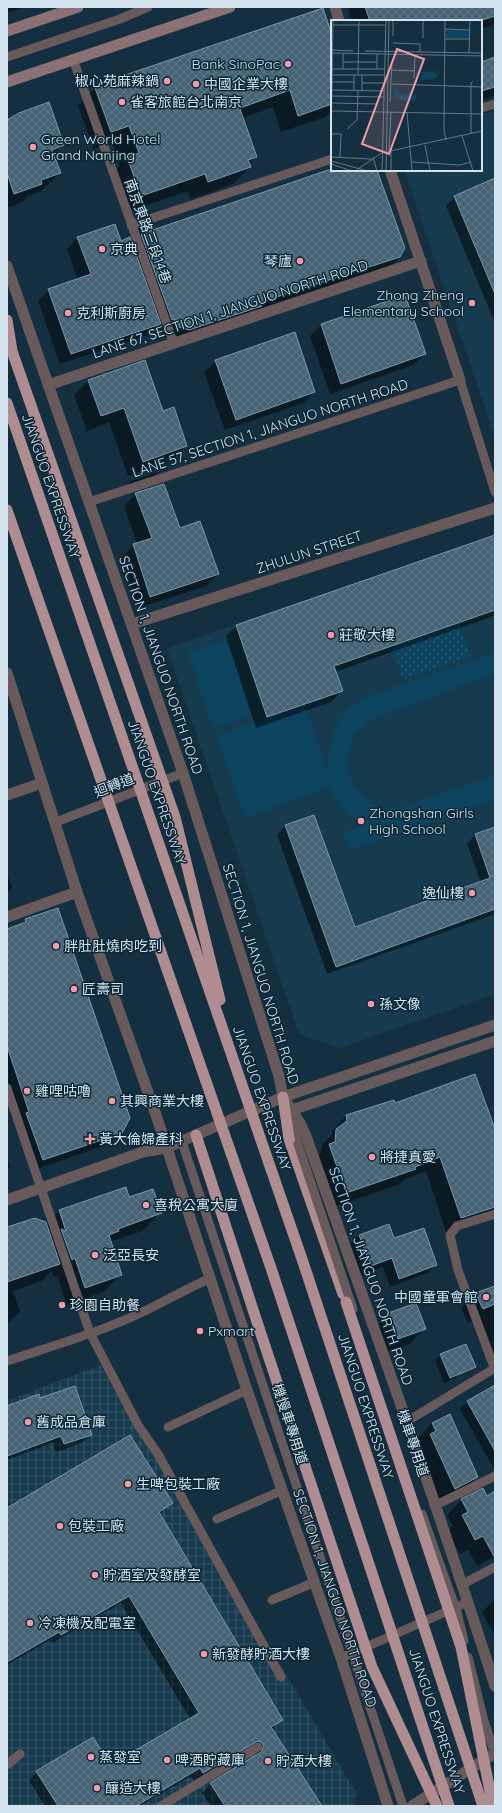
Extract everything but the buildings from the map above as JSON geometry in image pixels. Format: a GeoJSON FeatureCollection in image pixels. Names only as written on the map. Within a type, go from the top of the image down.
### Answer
{"type":"FeatureCollection","features":[{"type":"Feature","properties":{"kind":"highway"},"geometry":{"type":"LineString","coordinates":[[7,320],[12,350],[175,817],[236,1067]]}},
{"type":"Feature","properties":{"kind":"highway","name":"JIANGUO EXPRESSWAY"},"geometry":{"type":"LineString","coordinates":[[7,403],[308,1277],[483,1806]]}},
{"type":"Feature","properties":{"kind":"highway","name":"JIANGUO EXPRESSWAY"},"geometry":{"type":"LineString","coordinates":[[7,510],[271,1268],[449,1806]]}},
{"type":"Feature","properties":{"kind":"highway"},"geometry":{"type":"LineString","coordinates":[[283,1097],[288,1111],[289,1139],[346,1302],[461,1647],[493,1806]]}},
{"type":"Feature","properties":{"kind":"highway"},"geometry":{"type":"LineString","coordinates":[[196,1135],[372,1667],[437,1806]]}},
{"type":"Feature","properties":{"kind":"main road"},"geometry":{"type":"LineString","coordinates":[[7,31],[78,7]]}},
{"type":"Feature","properties":{"kind":"main road"},"geometry":{"type":"LineString","coordinates":[[7,82],[230,7]]}},
{"type":"Feature","properties":{"kind":"street"},"geometry":{"type":"LineString","coordinates":[[335,7],[339,20]]}},
{"type":"Feature","properties":{"kind":"street"},"geometry":{"type":"LineString","coordinates":[[390,171],[460,380]]}},
{"type":"Feature","properties":{"kind":"street","name":"LANE 67, SECTION 1, JIANGUO NORTH ROAD"},"geometry":{"type":"LineString","coordinates":[[48,385],[421,261]]}},
{"type":"Feature","properties":{"kind":"street","name":"SECTION 1, JIANGUO NORTH ROAD"},"geometry":{"type":"LineString","coordinates":[[7,266],[183,773],[276,1069],[283,1097]]}},
{"type":"Feature","properties":{"kind":"street","name":"ZHULUN STREET"},"geometry":{"type":"LineString","coordinates":[[132,624],[495,508]]}},
{"type":"Feature","properties":{"kind":"street","name":"SECTION 1, JIANGUO NORTH ROAD"},"geometry":{"type":"LineString","coordinates":[[7,673],[56,822],[77,892],[155,1112],[247,1390],[342,1658],[388,1806]]}},
{"type":"Feature","properties":{"kind":"street"},"geometry":{"type":"LineString","coordinates":[[7,795],[42,782]]}},
{"type":"Feature","properties":{"kind":"street"},"geometry":{"type":"LineString","coordinates":[[7,916],[77,892]]}},
{"type":"Feature","properties":{"kind":"street"},"geometry":{"type":"LineString","coordinates":[[7,1200],[143,1152],[166,1148],[283,1097],[495,1025]]}},
{"type":"Feature","properties":{"kind":"street"},"geometry":{"type":"LineString","coordinates":[[288,1111],[495,1041]]}},
{"type":"Feature","properties":{"kind":"street","name":"SECTION 1, JIANGUO NORTH ROAD"},"geometry":{"type":"LineString","coordinates":[[288,1111],[306,1136],[436,1505],[495,1686]]}},
{"type":"Feature","properties":{"kind":"street"},"geometry":{"type":"LineString","coordinates":[[412,1806],[495,1754]]}},
{"type":"Feature","properties":{"kind":"lane"},"geometry":{"type":"LineString","coordinates":[[7,57],[120,19],[148,7]]}},
{"type":"Feature","properties":{"kind":"lane","name":"南京東路三段14巷"},"geometry":{"type":"LineString","coordinates":[[73,59],[174,344]]}},
{"type":"Feature","properties":{"kind":"lane"},"geometry":{"type":"LineString","coordinates":[[482,108],[495,104]]}},
{"type":"Feature","properties":{"kind":"lane"},"geometry":{"type":"LineString","coordinates":[[131,225],[331,159]]}},
{"type":"Feature","properties":{"kind":"lane"},"geometry":{"type":"LineString","coordinates":[[460,380],[495,492]]}},
{"type":"Feature","properties":{"kind":"lane","name":"LANE 57, SECTION 1, JIANGUO NORTH ROAD"},"geometry":{"type":"LineString","coordinates":[[89,502],[460,380]]}},
{"type":"Feature","properties":{"kind":"lane","name":"迴轉道"},"geometry":{"type":"LineString","coordinates":[[56,822],[183,773]]}},
{"type":"Feature","properties":{"kind":"lane"},"geometry":{"type":"LineString","coordinates":[[7,1088],[90,1333],[138,1424],[158,1454],[281,1677]]}},
{"type":"Feature","properties":{"kind":"lane","name":"機車專用道"},"geometry":{"type":"LineString","coordinates":[[288,1111],[337,1264],[456,1612],[484,1721],[495,1754]]}},
{"type":"Feature","properties":{"kind":"lane","name":"機慢車專用道"},"geometry":{"type":"LineString","coordinates":[[182,1142],[402,1806]]}},
{"type":"Feature","properties":{"kind":"lane"},"geometry":{"type":"LineString","coordinates":[[406,1422],[495,1369],[458,1270],[450,1235],[457,1226],[495,1214]]}},
{"type":"Feature","properties":{"kind":"lane"},"geometry":{"type":"LineString","coordinates":[[7,1361],[90,1333],[150,1308],[187,1288],[211,1278]]}},
{"type":"Feature","properties":{"kind":"lane"},"geometry":{"type":"LineString","coordinates":[[168,1427],[247,1390]]}},
{"type":"Feature","properties":{"kind":"lane"},"geometry":{"type":"LineString","coordinates":[[436,1505],[495,1476]]}},
{"type":"Feature","properties":{"kind":"lane"},"geometry":{"type":"LineString","coordinates":[[217,1519],[283,1490]]}},
{"type":"Feature","properties":{"kind":"lane"},"geometry":{"type":"LineString","coordinates":[[463,1584],[495,1567]]}},
{"type":"Feature","properties":{"kind":"lane"},"geometry":{"type":"LineString","coordinates":[[272,1600],[315,1582]]}},
{"type":"Feature","properties":{"kind":"lane"},"geometry":{"type":"LineString","coordinates":[[342,1658],[468,1602]]}},
{"type":"Feature","properties":{"kind":"lane"},"geometry":{"type":"LineString","coordinates":[[161,1806],[258,1747]]}},
{"type":"Feature","properties":{"kind":"lane"},"geometry":{"type":"LineString","coordinates":[[7,1764],[20,1754]]}},
{"type":"Feature","properties":{"kind":"shaded area","name":"Zhong Zheng Elementary School"},"geometry":{"type":"Polygon","coordinates":[[[495,110],[495,437],[404,171],[482,171],[482,115],[495,110]]]}},
{"type":"Feature","properties":{"kind":"shaded area","name":"Zhongshan Girls High School"},"geometry":{"type":"Polygon","coordinates":[[[495,535],[495,994],[340,1048],[299,1034],[167,648],[495,535]]]}},
{"type":"Feature","properties":{"kind":"shaded area"},"geometry":{"type":"Polygon","coordinates":[[[458,623],[470,656],[403,679],[392,646],[458,623]]]}},
{"type":"Feature","properties":{"kind":"shaded area"},"geometry":{"type":"Polygon","coordinates":[[[226,639],[252,716],[213,729],[188,652],[226,639]]]}},
{"type":"Feature","properties":{"kind":"shaded area"},"geometry":{"type":"Polygon","coordinates":[[[495,652],[495,674],[373,719],[355,734],[349,751],[347,769],[354,785],[367,799],[384,809],[400,808],[495,775],[495,800],[350,850],[342,833],[363,825],[339,805],[330,787],[245,818],[216,736],[304,704],[327,769],[332,733],[348,708],[368,696],[495,652]]]}},
{"type":"Feature","properties":{"kind":"shaded area"},"geometry":{"type":"Polygon","coordinates":[[[103,1364],[356,1793],[354,1806],[7,1806],[7,1401],[103,1364]]]}},
{"type":"Feature","properties":{"kind":"place","name":"Bank SinoPac"},"geometry":{"type":"Point","coordinates":[288,64]}},
{"type":"Feature","properties":{"kind":"place","name":"椒心苑麻辣鍋"},"geometry":{"type":"Point","coordinates":[167,81]}},
{"type":"Feature","properties":{"kind":"place","name":"中國企業大樓"},"geometry":{"type":"Point","coordinates":[196,84]}},
{"type":"Feature","properties":{"kind":"place","name":"雀客旅館台北南京"},"geometry":{"type":"Point","coordinates":[122,102]}},
{"type":"Feature","properties":{"kind":"place","name":"Green World Hotel Grand Nanjing"},"geometry":{"type":"Point","coordinates":[33,147]}},
{"type":"Feature","properties":{"kind":"place","name":"京典"},"geometry":{"type":"Point","coordinates":[102,249]}},
{"type":"Feature","properties":{"kind":"place","name":"琴廬"},"geometry":{"type":"Point","coordinates":[300,261]}},
{"type":"Feature","properties":{"kind":"place","name":"Zhong Zheng Elementary School"},"geometry":{"type":"Point","coordinates":[472,303]}},
{"type":"Feature","properties":{"kind":"place","name":"克利斯廚房"},"geometry":{"type":"Point","coordinates":[68,313]}},
{"type":"Feature","properties":{"kind":"place","name":"莊敬大樓"},"geometry":{"type":"Point","coordinates":[331,635]}},
{"type":"Feature","properties":{"kind":"place","name":"Zhongshan Girls High School"},"geometry":{"type":"Point","coordinates":[361,821]}},
{"type":"Feature","properties":{"kind":"place","name":"逸仙樓"},"geometry":{"type":"Point","coordinates":[472,893]}},
{"type":"Feature","properties":{"kind":"place","name":"胖肚肚燒肉吃到"},"geometry":{"type":"Point","coordinates":[56,946]}},
{"type":"Feature","properties":{"kind":"place","name":"匠壽司"},"geometry":{"type":"Point","coordinates":[74,989]}},
{"type":"Feature","properties":{"kind":"place","name":"孫文像"},"geometry":{"type":"Point","coordinates":[371,1004]}},
{"type":"Feature","properties":{"kind":"place","name":"雞哩咕嚕"},"geometry":{"type":"Point","coordinates":[27,1091]}},
{"type":"Feature","properties":{"kind":"place","name":"其興商業大樓"},"geometry":{"type":"Point","coordinates":[112,1101]}},
{"type":"Feature","properties":{"kind":"place","name":"黃大倫婦產科"},"geometry":{"type":"Point","coordinates":[90,1139]}},
{"type":"Feature","properties":{"kind":"place","name":"將捷真愛"},"geometry":{"type":"Point","coordinates":[372,1157]}},
{"type":"Feature","properties":{"kind":"place","name":"喜稅公寓大廈"},"geometry":{"type":"Point","coordinates":[146,1205]}},
{"type":"Feature","properties":{"kind":"place","name":"泛亞長安"},"geometry":{"type":"Point","coordinates":[95,1255]}},
{"type":"Feature","properties":{"kind":"place","name":"中國童軍會館"},"geometry":{"type":"Point","coordinates":[486,1297]}},
{"type":"Feature","properties":{"kind":"place","name":"珍園自助餐"},"geometry":{"type":"Point","coordinates":[62,1305]}},
{"type":"Feature","properties":{"kind":"place","name":"Pxmart"},"geometry":{"type":"Point","coordinates":[200,1331]}},
{"type":"Feature","properties":{"kind":"place","name":"舊成品倉庫"},"geometry":{"type":"Point","coordinates":[28,1422]}},
{"type":"Feature","properties":{"kind":"place","name":"生啤包裝工廠"},"geometry":{"type":"Point","coordinates":[128,1484]}},
{"type":"Feature","properties":{"kind":"place","name":"包裝工廠"},"geometry":{"type":"Point","coordinates":[60,1526]}},
{"type":"Feature","properties":{"kind":"place","name":"貯酒室及發酵室"},"geometry":{"type":"Point","coordinates":[95,1575]}},
{"type":"Feature","properties":{"kind":"place","name":"冷凍機及配電室"},"geometry":{"type":"Point","coordinates":[30,1623]}},
{"type":"Feature","properties":{"kind":"place","name":"新發酵貯酒大樓"},"geometry":{"type":"Point","coordinates":[204,1654]}},
{"type":"Feature","properties":{"kind":"place","name":"蒸發室"},"geometry":{"type":"Point","coordinates":[91,1757]}},
{"type":"Feature","properties":{"kind":"place","name":"啤酒貯藏庫"},"geometry":{"type":"Point","coordinates":[167,1760]}},
{"type":"Feature","properties":{"kind":"place","name":"貯酒大樓"},"geometry":{"type":"Point","coordinates":[268,1761]}},
{"type":"Feature","properties":{"kind":"place","name":"釀造大樓"},"geometry":{"type":"Point","coordinates":[97,1788]}}]}
